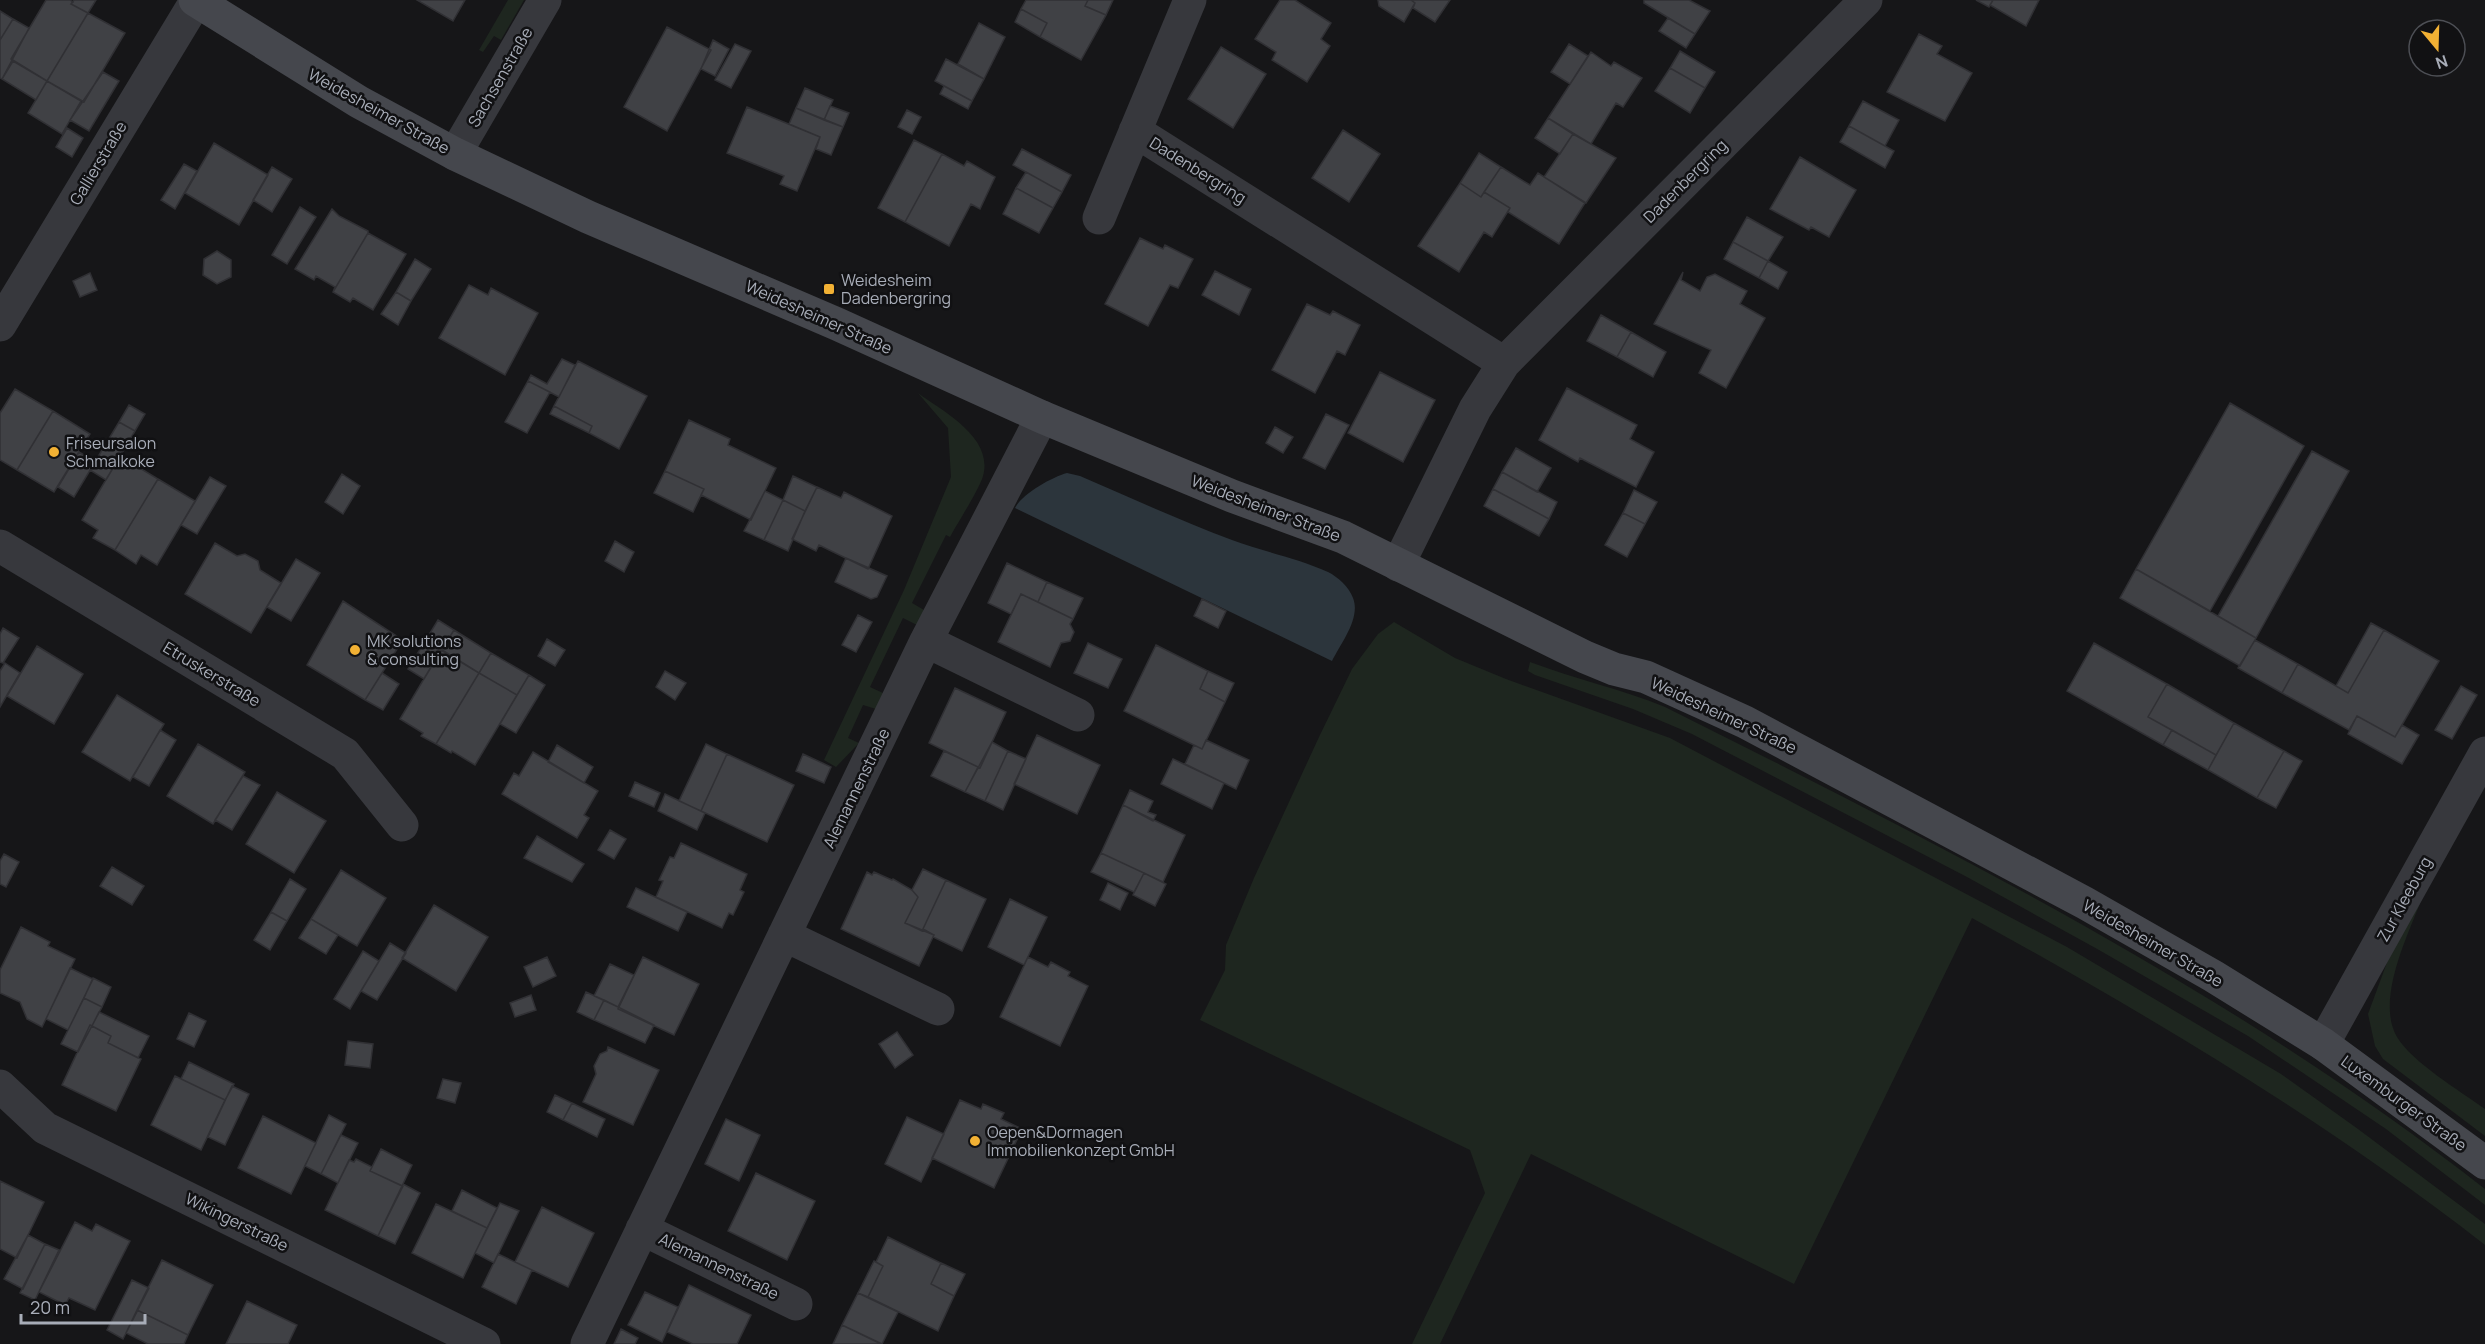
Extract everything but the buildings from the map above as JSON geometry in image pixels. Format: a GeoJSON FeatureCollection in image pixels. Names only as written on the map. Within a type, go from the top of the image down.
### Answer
{"type":"FeatureCollection","features":[{"type":"Feature","properties":{"kind":"street","name":"Sachsenstraße"},"geometry":{"type":"LineString","coordinates":[[455,154],[544,0]]}},
{"type":"Feature","properties":{"kind":"street","name":"Dadenbergring"},"geometry":{"type":"LineString","coordinates":[[1099,218],[1190,0]]}},
{"type":"Feature","properties":{"kind":"street","name":"Dadenbergring"},"geometry":{"type":"LineString","coordinates":[[1398,565],[1475,409],[1504,363],[1866,0]]}},
{"type":"Feature","properties":{"kind":"street","name":"Weidesheimer Straße"},"geometry":{"type":"LineString","coordinates":[[196,1],[359,102],[455,154],[588,218],[837,324],[1042,417],[1232,496],[1343,537],[1585,657],[1614,669],[1646,677],[1745,722],[2085,903],[2213,976],[2323,1044]]}},
{"type":"Feature","properties":{"kind":"street","name":"Gallierstraße"},"geometry":{"type":"LineString","coordinates":[[0,325],[196,1]]}},
{"type":"Feature","properties":{"kind":"street","name":"Dadenbergring"},"geometry":{"type":"LineString","coordinates":[[1135,131],[1185,160],[1504,363]]}},
{"type":"Feature","properties":{"kind":"street","name":"Alemannenstraße"},"geometry":{"type":"LineString","coordinates":[[587,1344],[926,640],[1042,417]]}},
{"type":"Feature","properties":{"kind":"street","name":"Etruskerstraße"},"geometry":{"type":"LineString","coordinates":[[0,546],[345,754],[402,825]]}},
{"type":"Feature","properties":{"kind":"street"},"geometry":{"type":"LineString","coordinates":[[926,640],[1078,715]]}},
{"type":"Feature","properties":{"kind":"street","name":"Zur Kleeburg"},"geometry":{"type":"LineString","coordinates":[[2323,1044],[2485,753]]}},
{"type":"Feature","properties":{"kind":"street"},"geometry":{"type":"LineString","coordinates":[[784,935],[938,1009]]}},
{"type":"Feature","properties":{"kind":"street","name":"Luxemburger Straße"},"geometry":{"type":"LineString","coordinates":[[2323,1044],[2485,1163]]}},
{"type":"Feature","properties":{"kind":"street","name":"Wikingerstraße"},"geometry":{"type":"LineString","coordinates":[[0,1086],[45,1128],[484,1344]]}},
{"type":"Feature","properties":{"kind":"street","name":"Alemannenstraße"},"geometry":{"type":"LineString","coordinates":[[642,1229],[796,1304]]}},
{"type":"Feature","properties":{"kind":"shaded area"},"geometry":{"type":"Polygon","coordinates":[[[508,0],[524,0],[501,40],[494,36],[483,52],[479,50],[508,0]]]}},
{"type":"Feature","properties":{"kind":"shaded area"},"geometry":{"type":"Polygon","coordinates":[[[918,393],[952,417],[974,437],[981,449],[984,462],[983,476],[950,537],[946,535],[912,603],[924,610],[917,625],[903,618],[870,687],[883,693],[876,709],[863,705],[848,738],[859,743],[836,767],[824,760],[904,590],[951,477],[948,428],[918,393]]]}},
{"type":"Feature","properties":{"kind":"shaded area"},"geometry":{"type":"Polygon","coordinates":[[[1067,473],[1080,476],[1213,533],[1304,563],[1336,577],[1349,590],[1355,606],[1349,630],[1332,661],[1015,508],[1024,497],[1038,487],[1067,473]]]}},
{"type":"Feature","properties":{"kind":"shaded area"},"geometry":{"type":"Polygon","coordinates":[[[1394,622],[1455,658],[1506,679],[1670,738],[2067,947],[2281,1074],[2485,1224],[2485,1245],[2362,1155],[2235,1071],[2105,993],[1972,918],[1794,1284],[1531,1154],[1440,1344],[1412,1344],[1485,1193],[1470,1150],[1200,1020],[1225,970],[1226,945],[1254,878],[1352,669],[1378,634],[1394,622]]]}},
{"type":"Feature","properties":{"kind":"shaded area"},"geometry":{"type":"Polygon","coordinates":[[[1530,662],[1665,707],[1878,815],[2088,928],[2191,988],[2291,1051],[2390,1118],[2485,1189],[2485,1205],[2386,1129],[2248,1036],[2099,950],[1967,877],[1692,734],[1633,709],[1535,675],[1528,671],[1530,662]]]}},
{"type":"Feature","properties":{"kind":"shaded area"},"geometry":{"type":"Polygon","coordinates":[[[2426,888],[2392,983],[2391,1021],[2404,1047],[2437,1076],[2485,1109],[2485,1136],[2383,1059],[2375,1046],[2368,1014],[2392,949],[2426,888]]]}},
{"type":"Feature","properties":{"kind":"place","name":"Weidesheim Dadenbergring"},"geometry":{"type":"Point","coordinates":[829,289]}},
{"type":"Feature","properties":{"kind":"place","name":"Friseursalon Schmalkoke"},"geometry":{"type":"Point","coordinates":[54,452]}},
{"type":"Feature","properties":{"kind":"place","name":"MK solutions & consulting"},"geometry":{"type":"Point","coordinates":[355,650]}},
{"type":"Feature","properties":{"kind":"place","name":"Oepen&Dormagen Immobilienkonzept GmbH"},"geometry":{"type":"Point","coordinates":[975,1141]}}]}
